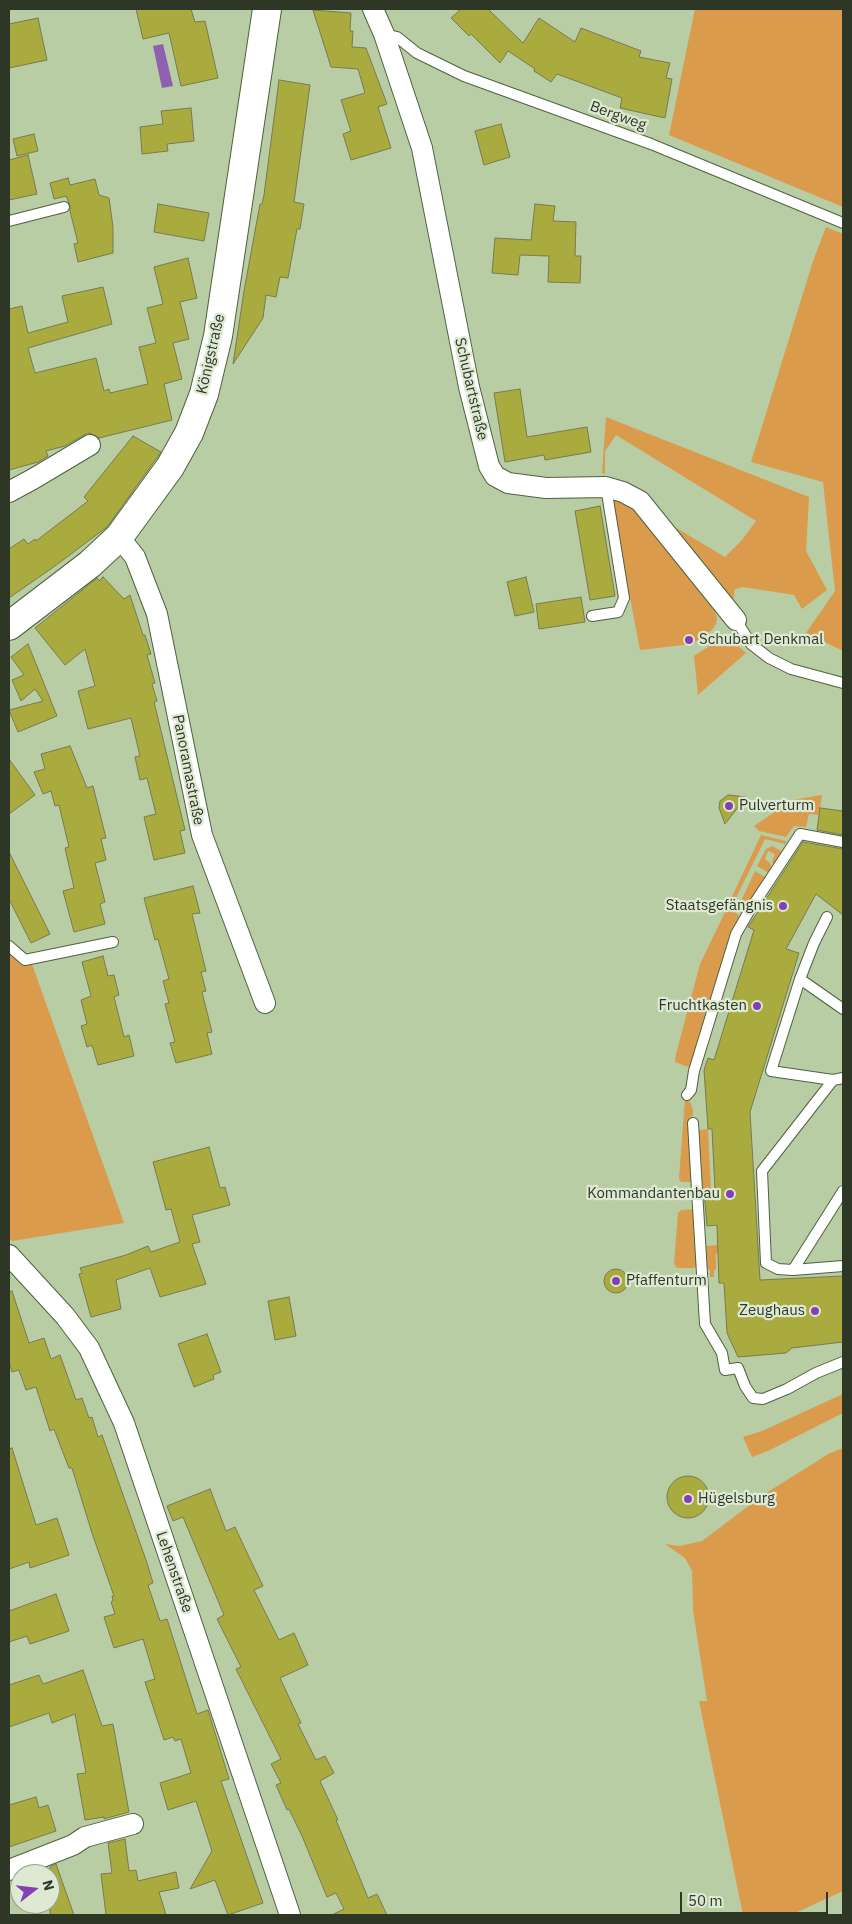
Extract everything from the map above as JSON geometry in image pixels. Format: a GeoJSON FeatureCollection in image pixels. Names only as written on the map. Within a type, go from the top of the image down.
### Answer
{"type":"FeatureCollection","features":[{"type":"Feature","properties":{"kind":"main road","name":"Königstraße"},"geometry":{"type":"LineString","coordinates":[[9,626],[90,564],[119,537],[170,467],[189,433],[204,394],[218,336],[267,9]]}},
{"type":"Feature","properties":{"kind":"street","name":"Schubartstraße"},"geometry":{"type":"LineString","coordinates":[[373,9],[384,34],[422,148],[460,342],[489,466],[495,476],[508,483],[546,488],[606,487],[623,492],[640,501],[736,620]]}},
{"type":"Feature","properties":{"kind":"street"},"geometry":{"type":"LineString","coordinates":[[9,492],[90,445]]}},
{"type":"Feature","properties":{"kind":"street","name":"Panoramastraße"},"geometry":{"type":"LineString","coordinates":[[119,537],[135,556],[157,614],[202,835],[265,1002]]}},
{"type":"Feature","properties":{"kind":"street","name":"Lehenstraße"},"geometry":{"type":"LineString","coordinates":[[9,1256],[65,1316],[89,1348],[124,1423],[290,1915]]}},
{"type":"Feature","properties":{"kind":"street"},"geometry":{"type":"LineString","coordinates":[[9,1870],[73,1845],[86,1837],[133,1824]]}},
{"type":"Feature","properties":{"kind":"lane","name":"Bergweg"},"geometry":{"type":"LineString","coordinates":[[384,34],[397,38],[418,53],[464,76],[651,144],[843,223]]}},
{"type":"Feature","properties":{"kind":"lane"},"geometry":{"type":"LineString","coordinates":[[9,221],[64,207]]}},
{"type":"Feature","properties":{"kind":"lane"},"geometry":{"type":"LineString","coordinates":[[592,616],[618,612],[624,598],[606,487]]}},
{"type":"Feature","properties":{"kind":"lane"},"geometry":{"type":"LineString","coordinates":[[736,620],[751,644],[769,658],[791,669],[843,683]]}},
{"type":"Feature","properties":{"kind":"lane"},"geometry":{"type":"LineString","coordinates":[[687,1095],[691,1090],[694,1071],[733,941],[748,913],[800,834],[843,842]]}},
{"type":"Feature","properties":{"kind":"lane"},"geometry":{"type":"LineString","coordinates":[[827,917],[814,943],[800,979],[771,1071],[838,1079]]}},
{"type":"Feature","properties":{"kind":"lane"},"geometry":{"type":"LineString","coordinates":[[9,946],[25,960],[114,942]]}},
{"type":"Feature","properties":{"kind":"lane"},"geometry":{"type":"LineString","coordinates":[[800,979],[843,1009]]}},
{"type":"Feature","properties":{"kind":"lane"},"geometry":{"type":"LineString","coordinates":[[838,1079],[762,1171],[766,1263],[778,1269],[793,1270],[843,1266]]}},
{"type":"Feature","properties":{"kind":"lane"},"geometry":{"type":"LineString","coordinates":[[693,1123],[704,1324],[722,1353],[726,1370],[738,1368],[745,1386],[753,1398],[763,1399],[787,1390],[816,1373],[843,1362]]}},
{"type":"Feature","properties":{"kind":"lane"},"geometry":{"type":"LineString","coordinates":[[793,1270],[843,1190]]}},
{"type":"Feature","properties":{"kind":"shaded area"},"geometry":{"type":"Polygon","coordinates":[[[695,9],[843,9],[843,207],[669,135],[695,9]]]}},
{"type":"Feature","properties":{"kind":"shaded area"},"geometry":{"type":"Polygon","coordinates":[[[163,44],[173,86],[162,88],[153,46],[163,44]]]}},
{"type":"Feature","properties":{"kind":"shaded area"},"geometry":{"type":"Polygon","coordinates":[[[826,227],[843,234],[843,651],[806,633],[835,591],[823,482],[751,462],[813,261],[826,227]]]}},
{"type":"Feature","properties":{"kind":"shaded area"},"geometry":{"type":"Polygon","coordinates":[[[606,417],[809,497],[806,551],[827,590],[802,609],[794,595],[743,587],[735,589],[733,601],[673,526],[725,557],[742,540],[756,521],[616,435],[605,451],[605,474],[602,473],[606,417]]]}},
{"type":"Feature","properties":{"kind":"shaded area"},"geometry":{"type":"Polygon","coordinates":[[[611,497],[631,507],[713,606],[717,618],[716,624],[712,630],[692,644],[640,650],[611,497]]]}},
{"type":"Feature","properties":{"kind":"shaded area"},"geometry":{"type":"Polygon","coordinates":[[[722,638],[730,639],[746,653],[698,695],[694,656],[722,638]]]}},
{"type":"Feature","properties":{"kind":"shaded area"},"geometry":{"type":"Polygon","coordinates":[[[822,795],[819,815],[809,814],[806,827],[794,826],[786,837],[759,831],[754,826],[792,800],[822,795]]]}},
{"type":"Feature","properties":{"kind":"shaded area"},"geometry":{"type":"Polygon","coordinates":[[[761,835],[786,841],[786,843],[765,839],[732,906],[729,903],[761,835]]]}},
{"type":"Feature","properties":{"kind":"shaded area"},"geometry":{"type":"Polygon","coordinates":[[[772,846],[783,852],[775,868],[772,862],[775,854],[768,851],[765,859],[770,863],[772,870],[769,873],[757,866],[766,849],[772,846]]]}},
{"type":"Feature","properties":{"kind":"shaded area"},"geometry":{"type":"Polygon","coordinates":[[[755,871],[765,877],[766,881],[748,906],[745,906],[741,902],[755,871]]]}},
{"type":"Feature","properties":{"kind":"shaded area"},"geometry":{"type":"Polygon","coordinates":[[[727,908],[739,915],[691,1068],[675,1062],[676,1054],[700,964],[727,908]]]}},
{"type":"Feature","properties":{"kind":"shaded area"},"geometry":{"type":"Polygon","coordinates":[[[9,952],[23,966],[32,964],[124,1223],[12,1241],[9,1237],[9,952]]]}},
{"type":"Feature","properties":{"kind":"shaded area"},"geometry":{"type":"Polygon","coordinates":[[[685,1099],[690,1102],[693,1110],[693,1115],[689,1118],[693,1182],[681,1182],[679,1178],[685,1099]]]}},
{"type":"Feature","properties":{"kind":"shaded area"},"geometry":{"type":"Polygon","coordinates":[[[708,1129],[711,1190],[705,1191],[705,1196],[702,1196],[699,1130],[708,1129]]]}},
{"type":"Feature","properties":{"kind":"shaded area"},"geometry":{"type":"Polygon","coordinates":[[[694,1209],[697,1265],[694,1268],[677,1268],[674,1264],[678,1213],[681,1210],[694,1209]]]}},
{"type":"Feature","properties":{"kind":"shaded area"},"geometry":{"type":"Polygon","coordinates":[[[718,1245],[714,1277],[710,1277],[710,1270],[707,1269],[706,1246],[718,1245]]]}},
{"type":"Feature","properties":{"kind":"shaded area"},"geometry":{"type":"Polygon","coordinates":[[[843,1394],[843,1413],[768,1451],[752,1457],[743,1437],[762,1431],[843,1394]]]}},
{"type":"Feature","properties":{"kind":"shaded area"},"geometry":{"type":"Polygon","coordinates":[[[843,1448],[843,1891],[791,1915],[743,1915],[699,1701],[707,1701],[693,1610],[692,1571],[685,1558],[665,1544],[680,1546],[702,1541],[763,1495],[830,1453],[843,1448]]]}},
{"type":"Feature","properties":{"kind":"building"},"geometry":{"type":"Polygon","coordinates":[[[136,9],[191,9],[195,22],[205,21],[218,78],[181,86],[169,33],[143,39],[136,9]]]}},
{"type":"Feature","properties":{"kind":"building"},"geometry":{"type":"Polygon","coordinates":[[[461,9],[488,9],[523,43],[539,18],[575,42],[581,28],[641,51],[639,57],[670,63],[666,78],[672,79],[665,118],[620,108],[622,98],[557,74],[551,82],[508,51],[500,63],[471,34],[469,36],[451,18],[461,9]]]}},
{"type":"Feature","properties":{"kind":"building"},"geometry":{"type":"Polygon","coordinates":[[[313,10],[351,13],[350,31],[353,31],[352,47],[366,48],[387,104],[378,107],[391,148],[351,160],[343,134],[351,131],[341,100],[365,93],[358,69],[331,67],[313,10]]]}},
{"type":"Feature","properties":{"kind":"building"},"geometry":{"type":"Polygon","coordinates":[[[38,18],[47,60],[9,68],[9,24],[38,18]]]}},
{"type":"Feature","properties":{"kind":"building"},"geometry":{"type":"Polygon","coordinates":[[[279,80],[310,85],[294,202],[304,204],[300,229],[297,229],[288,278],[280,277],[276,297],[266,295],[263,318],[233,364],[244,291],[260,204],[262,204],[264,195],[279,80]]]}},
{"type":"Feature","properties":{"kind":"building"},"geometry":{"type":"Polygon","coordinates":[[[191,108],[194,141],[167,144],[168,151],[142,154],[140,127],[163,124],[161,111],[191,108]]]}},
{"type":"Feature","properties":{"kind":"building"},"geometry":{"type":"Polygon","coordinates":[[[501,124],[510,157],[484,165],[475,131],[501,124]]]}},
{"type":"Feature","properties":{"kind":"building"},"geometry":{"type":"Polygon","coordinates":[[[34,134],[38,151],[17,156],[13,139],[34,134]]]}},
{"type":"Feature","properties":{"kind":"building"},"geometry":{"type":"Polygon","coordinates":[[[28,155],[37,194],[9,200],[9,160],[28,155]]]}},
{"type":"Feature","properties":{"kind":"building"},"geometry":{"type":"Polygon","coordinates":[[[68,178],[70,185],[95,179],[99,195],[109,198],[113,227],[113,253],[78,262],[74,244],[78,243],[70,205],[66,196],[54,199],[50,183],[68,178]]]}},
{"type":"Feature","properties":{"kind":"building"},"geometry":{"type":"Polygon","coordinates":[[[158,204],[209,213],[204,241],[154,232],[158,204]]]}},
{"type":"Feature","properties":{"kind":"building"},"geometry":{"type":"Polygon","coordinates":[[[535,204],[555,206],[553,221],[576,222],[575,256],[581,256],[580,283],[548,282],[549,256],[520,255],[518,275],[492,273],[495,238],[531,240],[535,204]]]}},
{"type":"Feature","properties":{"kind":"building"},"geometry":{"type":"Polygon","coordinates":[[[188,258],[197,298],[180,302],[189,339],[173,343],[182,379],[164,384],[172,420],[99,438],[90,433],[65,446],[46,451],[48,456],[38,462],[9,470],[9,309],[22,306],[28,333],[68,322],[62,296],[103,287],[112,324],[28,348],[35,373],[96,358],[104,391],[109,389],[110,393],[148,384],[139,347],[156,343],[147,308],[163,304],[154,267],[188,258]]]}},
{"type":"Feature","properties":{"kind":"building"},"geometry":{"type":"Polygon","coordinates":[[[520,389],[527,437],[587,427],[591,452],[545,460],[544,455],[505,462],[494,393],[520,389]]]}},
{"type":"Feature","properties":{"kind":"building"},"geometry":{"type":"Polygon","coordinates":[[[133,436],[161,452],[107,527],[9,598],[9,549],[24,539],[28,544],[35,539],[36,541],[88,501],[84,497],[133,436]]]}},
{"type":"Feature","properties":{"kind":"building"},"geometry":{"type":"Polygon","coordinates":[[[600,506],[615,596],[590,600],[575,511],[600,506]]]}},
{"type":"Feature","properties":{"kind":"building"},"geometry":{"type":"Polygon","coordinates":[[[103,577],[124,599],[130,595],[151,654],[147,655],[155,683],[152,684],[157,701],[154,702],[185,830],[180,831],[185,853],[154,860],[144,817],[156,814],[147,778],[140,780],[135,757],[140,756],[131,718],[88,729],[78,691],[95,686],[85,649],[65,665],[35,628],[97,578],[99,581],[103,577]]]}},
{"type":"Feature","properties":{"kind":"building"},"geometry":{"type":"Polygon","coordinates":[[[526,577],[534,612],[515,616],[507,582],[526,577]]]}},
{"type":"Feature","properties":{"kind":"building"},"geometry":{"type":"Polygon","coordinates":[[[581,597],[585,622],[539,629],[536,604],[581,597]]]}},
{"type":"Feature","properties":{"kind":"building"},"geometry":{"type":"Polygon","coordinates":[[[28,644],[57,716],[18,732],[9,710],[43,701],[35,689],[21,701],[12,680],[24,675],[11,657],[28,644]]]}},
{"type":"Feature","properties":{"kind":"building"},"geometry":{"type":"Polygon","coordinates":[[[70,746],[87,788],[93,786],[106,838],[101,839],[106,860],[95,863],[105,902],[100,904],[105,924],[74,932],[63,891],[74,888],[65,848],[69,847],[59,805],[55,806],[51,791],[43,794],[34,772],[45,769],[41,754],[70,746]]]}},
{"type":"Feature","properties":{"kind":"building"},"geometry":{"type":"Polygon","coordinates":[[[9,759],[35,795],[9,814],[9,759]]]}},
{"type":"Feature","properties":{"kind":"building","name":"Pulverturm"},"geometry":{"type":"Polygon","coordinates":[[[728,795],[746,797],[725,824],[719,808],[720,801],[728,795]]]}},
{"type":"Feature","properties":{"kind":"building"},"geometry":{"type":"Polygon","coordinates":[[[820,808],[843,811],[843,835],[817,830],[820,808]]]}},
{"type":"Feature","properties":{"kind":"building"},"geometry":{"type":"Polygon","coordinates":[[[803,842],[843,849],[843,915],[816,894],[786,949],[799,953],[750,1112],[760,1280],[843,1276],[843,1342],[792,1348],[786,1353],[738,1357],[727,1333],[724,1283],[719,1283],[717,1225],[707,1226],[704,1191],[715,1190],[712,1129],[708,1129],[704,1070],[708,1058],[714,1060],[754,930],[748,927],[803,842]]]}},
{"type":"Feature","properties":{"kind":"building"},"geometry":{"type":"Polygon","coordinates":[[[9,852],[50,934],[31,943],[9,899],[9,852]]]}},
{"type":"Feature","properties":{"kind":"building"},"geometry":{"type":"Polygon","coordinates":[[[193,886],[200,913],[192,914],[206,971],[201,972],[206,991],[202,992],[212,1032],[207,1033],[212,1054],[176,1063],[170,1043],[175,1042],[165,1004],[169,1003],[163,981],[169,979],[158,939],[155,940],[144,898],[193,886]]]}},
{"type":"Feature","properties":{"kind":"building"},"geometry":{"type":"Polygon","coordinates":[[[103,956],[108,976],[114,975],[119,995],[114,997],[124,1037],[129,1035],[134,1056],[98,1065],[92,1045],[87,1047],[81,1026],[87,1024],[81,1000],[91,996],[82,962],[103,956]]]}},
{"type":"Feature","properties":{"kind":"building"},"geometry":{"type":"Polygon","coordinates":[[[209,1147],[220,1188],[225,1187],[230,1205],[192,1215],[200,1242],[192,1244],[206,1284],[160,1297],[150,1268],[116,1280],[121,1309],[91,1317],[79,1274],[82,1273],[80,1268],[126,1255],[148,1246],[151,1252],[180,1242],[171,1209],[166,1210],[153,1162],[209,1147]]]}},
{"type":"Feature","properties":{"kind":"building","name":"Pfaffenturm"},"geometry":{"type":"Polygon","coordinates":[[[616,1269],[625,1272],[628,1281],[625,1290],[616,1293],[607,1290],[604,1281],[607,1272],[616,1269]]]}},
{"type":"Feature","properties":{"kind":"building"},"geometry":{"type":"Polygon","coordinates":[[[12,1291],[29,1343],[44,1338],[51,1359],[60,1355],[76,1400],[82,1398],[89,1418],[92,1417],[98,1437],[102,1435],[147,1563],[153,1583],[148,1585],[160,1621],[167,1619],[197,1714],[208,1710],[229,1779],[221,1781],[263,1903],[228,1915],[215,1880],[190,1889],[212,1851],[196,1801],[168,1810],[160,1783],[191,1773],[181,1739],[175,1741],[173,1737],[164,1740],[145,1682],[155,1679],[143,1639],[114,1648],[104,1617],[115,1614],[111,1602],[113,1601],[112,1596],[114,1596],[72,1468],[69,1468],[54,1429],[50,1431],[36,1387],[26,1390],[19,1370],[12,1372],[9,1362],[9,1292],[12,1291]]]}},
{"type":"Feature","properties":{"kind":"building"},"geometry":{"type":"Polygon","coordinates":[[[289,1297],[296,1336],[275,1340],[268,1301],[289,1297]]]}},
{"type":"Feature","properties":{"kind":"building"},"geometry":{"type":"Polygon","coordinates":[[[207,1334],[221,1372],[213,1375],[214,1379],[194,1387],[178,1344],[207,1334]]]}},
{"type":"Feature","properties":{"kind":"building"},"geometry":{"type":"Polygon","coordinates":[[[12,1448],[36,1525],[57,1518],[69,1555],[30,1568],[29,1562],[9,1569],[9,1449],[12,1448]]]}},
{"type":"Feature","properties":{"kind":"building","name":"Hügelsburg"},"geometry":{"type":"Polygon","coordinates":[[[688,1476],[703,1482],[709,1497],[703,1512],[688,1518],[673,1512],[667,1497],[673,1482],[688,1476]]]}},
{"type":"Feature","properties":{"kind":"building"},"geometry":{"type":"Polygon","coordinates":[[[210,1489],[226,1531],[235,1527],[263,1586],[254,1590],[279,1640],[294,1633],[308,1665],[280,1678],[301,1723],[298,1724],[316,1760],[325,1756],[334,1773],[320,1781],[338,1820],[336,1820],[368,1898],[377,1894],[387,1915],[332,1915],[344,1909],[336,1893],[327,1897],[302,1836],[289,1809],[287,1810],[276,1785],[281,1783],[271,1764],[281,1759],[236,1669],[241,1667],[217,1619],[224,1615],[183,1517],[173,1521],[167,1506],[210,1489]]]}},
{"type":"Feature","properties":{"kind":"building"},"geometry":{"type":"Polygon","coordinates":[[[56,1594],[69,1631],[30,1644],[27,1636],[9,1642],[9,1611],[56,1594]]]}},
{"type":"Feature","properties":{"kind":"building"},"geometry":{"type":"Polygon","coordinates":[[[83,1670],[102,1726],[113,1724],[129,1812],[104,1819],[104,1817],[85,1820],[77,1774],[86,1773],[75,1714],[52,1723],[49,1713],[9,1727],[9,1685],[39,1675],[43,1684],[83,1670]]]}},
{"type":"Feature","properties":{"kind":"building"},"geometry":{"type":"Polygon","coordinates":[[[36,1797],[39,1808],[48,1805],[56,1831],[9,1847],[9,1805],[36,1797]]]}},
{"type":"Feature","properties":{"kind":"building"},"geometry":{"type":"Polygon","coordinates":[[[125,1839],[129,1871],[136,1870],[138,1881],[176,1872],[179,1888],[159,1892],[166,1915],[106,1915],[101,1874],[112,1873],[108,1843],[125,1839]]]}},
{"type":"Feature","properties":{"kind":"building"},"geometry":{"type":"Polygon","coordinates":[[[60,1875],[74,1915],[50,1915],[60,1914],[60,1875]]]}},
{"type":"Feature","properties":{"kind":"place","name":"Schubart Denkmal"},"geometry":{"type":"Point","coordinates":[689,640]}},
{"type":"Feature","properties":{"kind":"place","name":"Pulverturm"},"geometry":{"type":"Point","coordinates":[729,806]}},
{"type":"Feature","properties":{"kind":"place","name":"Staatsgefängnis"},"geometry":{"type":"Point","coordinates":[783,906]}},
{"type":"Feature","properties":{"kind":"place","name":"Fruchtkasten"},"geometry":{"type":"Point","coordinates":[757,1006]}},
{"type":"Feature","properties":{"kind":"place","name":"Kommandantenbau"},"geometry":{"type":"Point","coordinates":[730,1194]}},
{"type":"Feature","properties":{"kind":"place","name":"Pfaffenturm"},"geometry":{"type":"Point","coordinates":[616,1281]}},
{"type":"Feature","properties":{"kind":"place","name":"Zeughaus"},"geometry":{"type":"Point","coordinates":[815,1311]}},
{"type":"Feature","properties":{"kind":"place","name":"Hügelsburg"},"geometry":{"type":"Point","coordinates":[688,1499]}}]}
